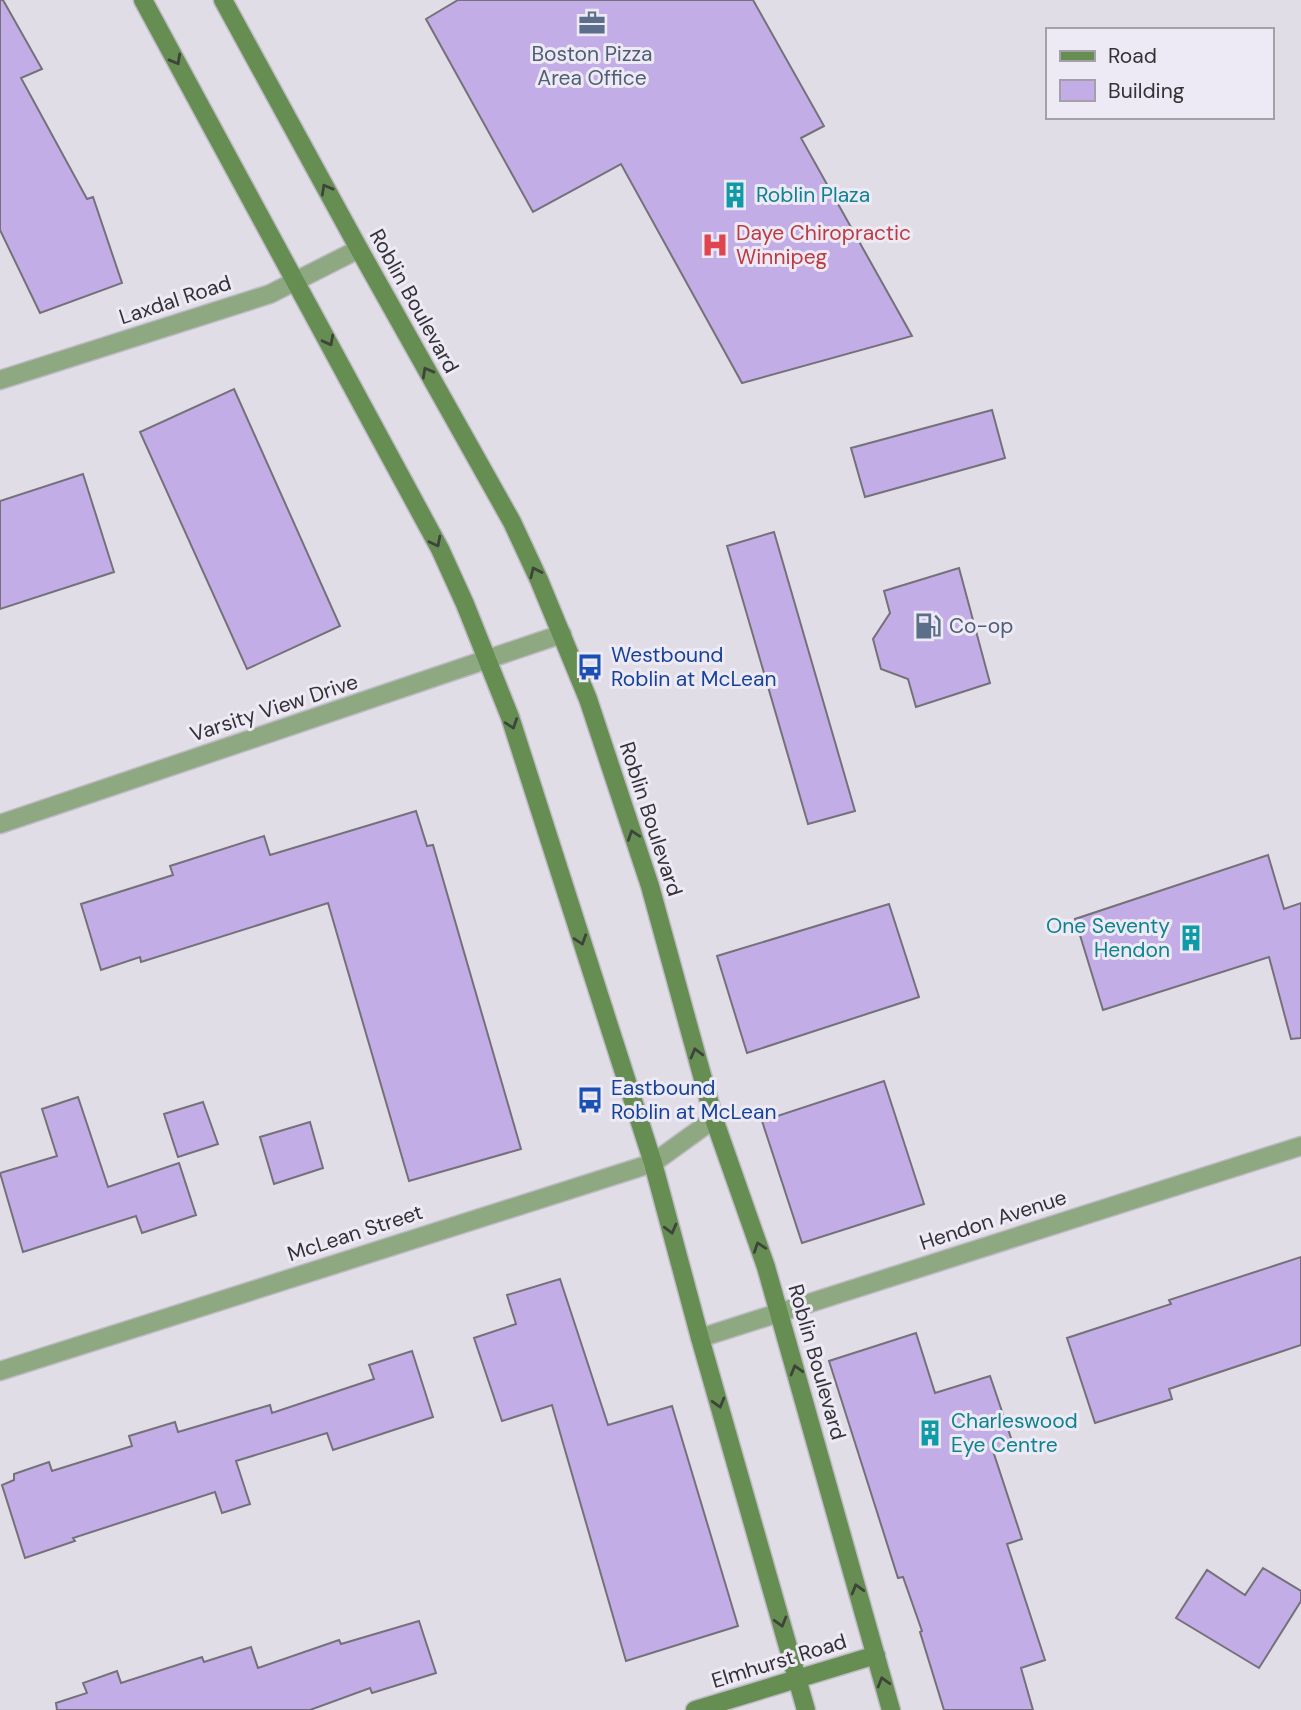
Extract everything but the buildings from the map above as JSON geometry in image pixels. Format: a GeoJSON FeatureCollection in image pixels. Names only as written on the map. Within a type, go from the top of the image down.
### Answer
{"type":"FeatureCollection","features":[{"type":"Feature","properties":{"kind":"main road"},"geometry":{"type":"LineString","coordinates":[[143,0],[440,549],[510,717],[653,1163],[806,1710]]}},
{"type":"Feature","properties":{"kind":"main road","name":"Roblin Boulevard"},"geometry":{"type":"LineString","coordinates":[[223,0],[512,522],[588,699],[650,886],[714,1119],[780,1312],[891,1710]]}},
{"type":"Feature","properties":{"kind":"main road","name":"Elmhurst Road"},"geometry":{"type":"LineString","coordinates":[[695,1710],[876,1655]]}},
{"type":"Feature","properties":{"kind":"street","name":"Laxdal Road"},"geometry":{"type":"LineString","coordinates":[[0,380],[271,293],[359,249]]}},
{"type":"Feature","properties":{"kind":"street","name":"Varsity View Drive"},"geometry":{"type":"LineString","coordinates":[[0,824],[562,634]]}},
{"type":"Feature","properties":{"kind":"street","name":"McLean Street"},"geometry":{"type":"LineString","coordinates":[[0,1371],[653,1163],[714,1119]]}},
{"type":"Feature","properties":{"kind":"street","name":"Hendon Avenue"},"geometry":{"type":"LineString","coordinates":[[700,1338],[1301,1146]]}},
{"type":"Feature","properties":{"kind":"place","name":"Boston Pizza Area Office"},"geometry":{"type":"Point","coordinates":[592,23]}},
{"type":"Feature","properties":{"kind":"place","name":"Roblin Plaza"},"geometry":{"type":"Point","coordinates":[735,195]}},
{"type":"Feature","properties":{"kind":"place","name":"Daye Chiropractic Winnipeg"},"geometry":{"type":"Point","coordinates":[715,245]}},
{"type":"Feature","properties":{"kind":"place","name":"Co-op"},"geometry":{"type":"Point","coordinates":[928,626]}},
{"type":"Feature","properties":{"kind":"place","name":"Westbound Roblin at McLean"},"geometry":{"type":"Point","coordinates":[590,667]}},
{"type":"Feature","properties":{"kind":"place","name":"One Seventy Hendon"},"geometry":{"type":"Point","coordinates":[1191,938]}},
{"type":"Feature","properties":{"kind":"place","name":"Eastbound Roblin at McLean"},"geometry":{"type":"Point","coordinates":[590,1100]}},
{"type":"Feature","properties":{"kind":"place","name":"Charleswood Eye Centre"},"geometry":{"type":"Point","coordinates":[930,1433]}}]}
